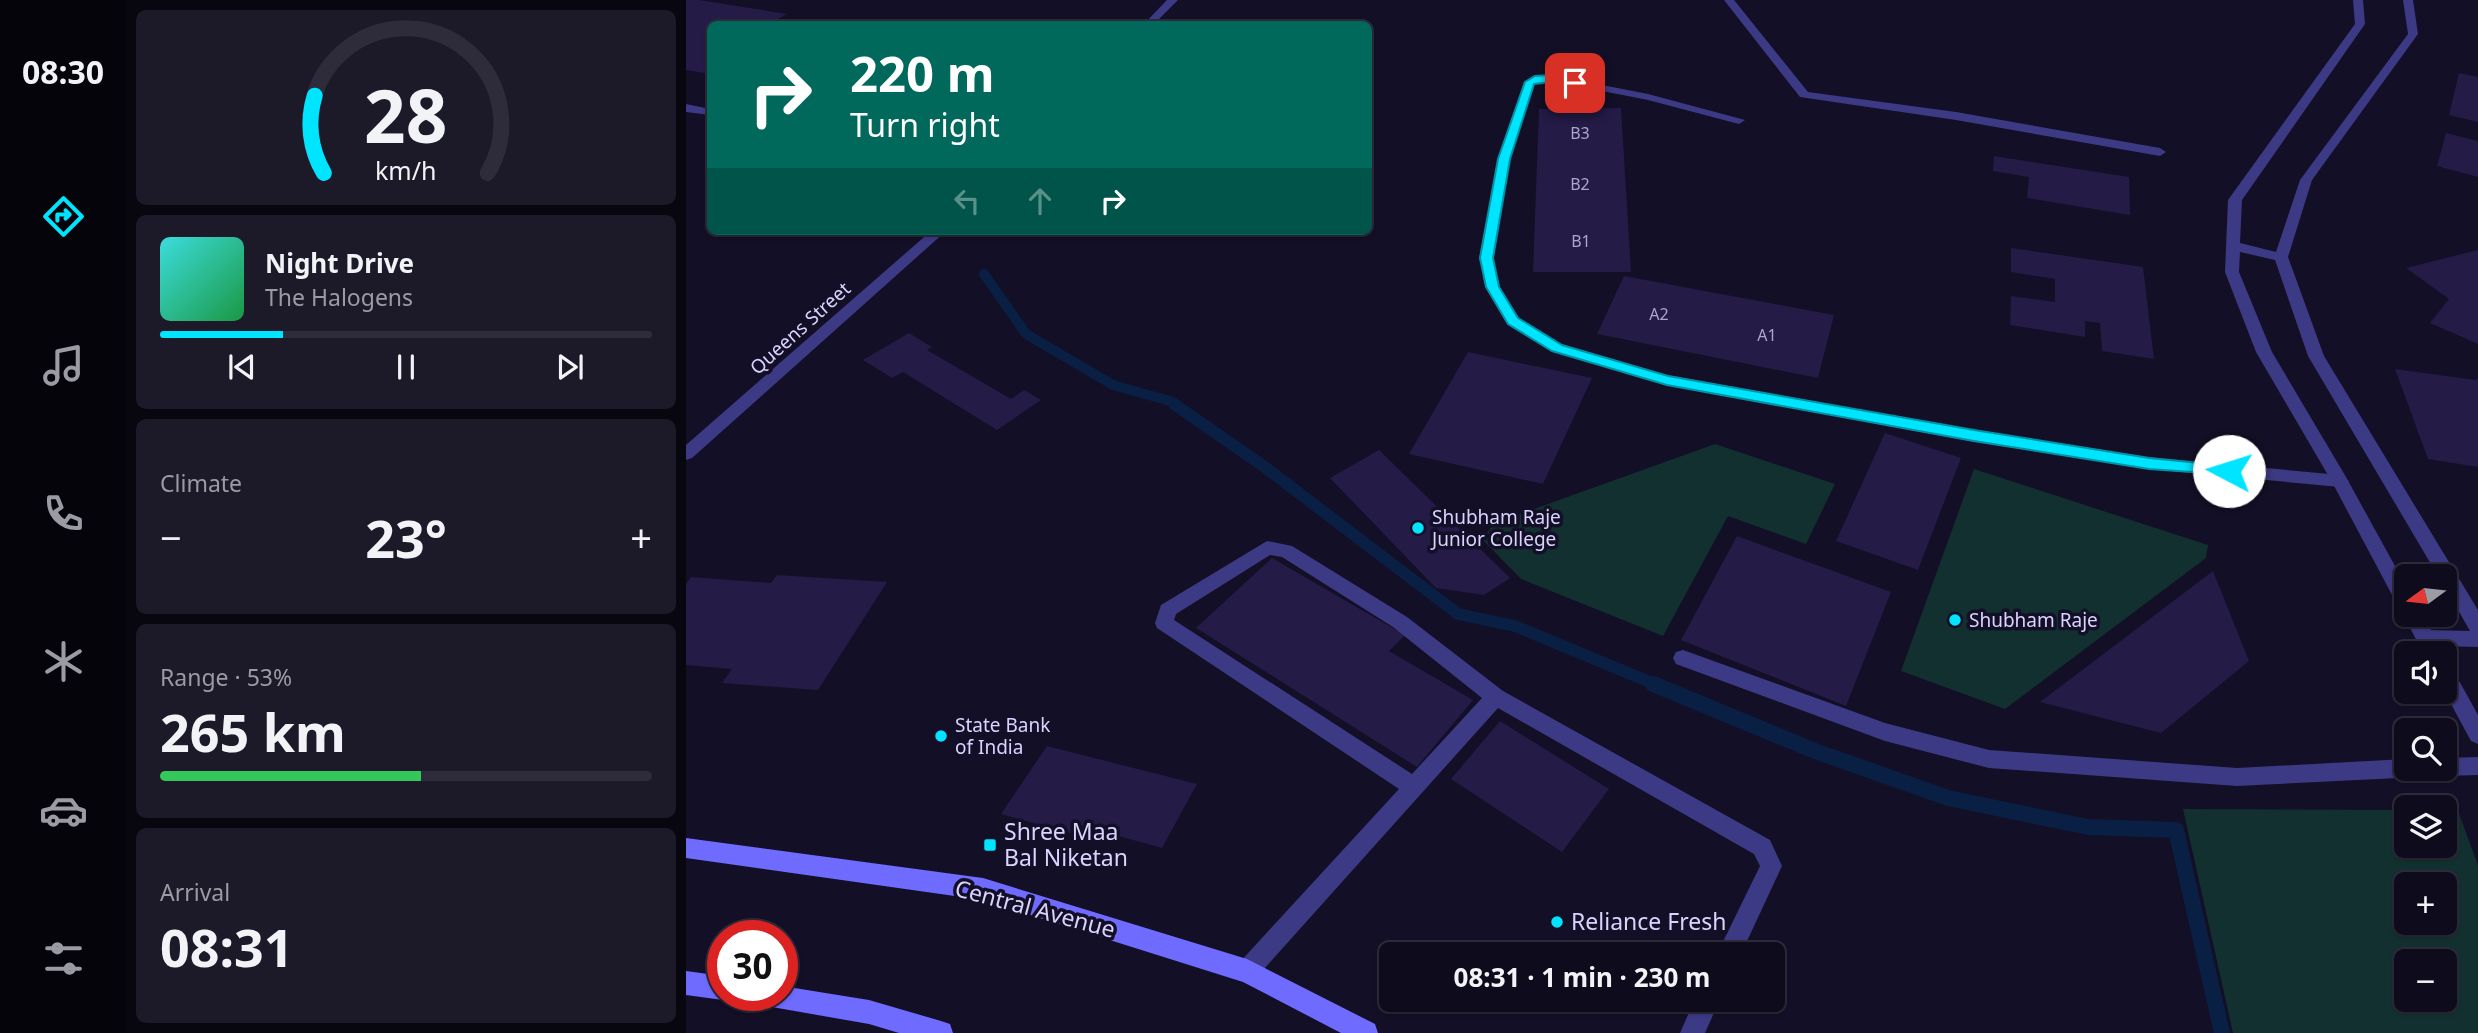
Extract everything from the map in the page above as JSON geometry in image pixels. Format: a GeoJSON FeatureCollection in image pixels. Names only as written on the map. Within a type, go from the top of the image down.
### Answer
{"type":"FeatureCollection","features":[{"type":"Feature","properties":{"kind":"main road","name":"Central Avenue"},"geometry":{"type":"LineString","coordinates":[[686,848],[983,889],[1247,971],[1366,1033]]}},
{"type":"Feature","properties":{"kind":"main road"},"geometry":{"type":"LineString","coordinates":[[686,982],[707,985]]}},
{"type":"Feature","properties":{"kind":"main road"},"geometry":{"type":"LineString","coordinates":[[798,1001],[869,1012],[941,1033]]}},
{"type":"Feature","properties":{"kind":"street"},"geometry":{"type":"LineString","coordinates":[[1152,21],[1173,0]]}},
{"type":"Feature","properties":{"kind":"street"},"geometry":{"type":"LineString","coordinates":[[1729,0],[1804,94],[1956,116],[2160,152]]}},
{"type":"Feature","properties":{"kind":"street"},"geometry":{"type":"LineString","coordinates":[[2358,0],[2360,24],[2235,200],[2232,272],[2264,352],[2340,481],[2394,581]]}},
{"type":"Feature","properties":{"kind":"street"},"geometry":{"type":"LineString","coordinates":[[2408,0],[2413,34],[2306,180],[2281,257],[2316,356],[2478,627]]}},
{"type":"Feature","properties":{"kind":"street"},"geometry":{"type":"LineString","coordinates":[[1739,120],[1648,97],[1551,78],[1539,78],[1530,82],[1504,159],[1486,258],[1493,287],[1513,321],[1557,348],[1667,380],[1974,436],[2149,463],[2340,481]]}},
{"type":"Feature","properties":{"kind":"street"},"geometry":{"type":"LineString","coordinates":[[686,108],[707,112]]}},
{"type":"Feature","properties":{"kind":"street","name":"Queens Street"},"geometry":{"type":"LineString","coordinates":[[686,454],[934,235]]}},
{"type":"Feature","properties":{"kind":"street"},"geometry":{"type":"LineString","coordinates":[[2233,246],[2281,257]]}},
{"type":"Feature","properties":{"kind":"street"},"geometry":{"type":"LineString","coordinates":[[1416,788],[1164,623],[1168,610],[1267,548],[1286,551],[1400,622],[1496,697],[1762,847],[1771,866],[1735,942]]}},
{"type":"Feature","properties":{"kind":"street"},"geometry":{"type":"LineString","coordinates":[[2457,642],[2478,639]]}},
{"type":"Feature","properties":{"kind":"street"},"geometry":{"type":"LineString","coordinates":[[1683,658],[1885,732],[1989,759],[2237,777],[2394,769]]}},
{"type":"Feature","properties":{"kind":"street"},"geometry":{"type":"LineString","coordinates":[[1247,971],[1496,697]]}},
{"type":"Feature","properties":{"kind":"street"},"geometry":{"type":"LineString","coordinates":[[2457,697],[2478,736]]}},
{"type":"Feature","properties":{"kind":"street"},"geometry":{"type":"LineString","coordinates":[[2457,767],[2478,766]]}},
{"type":"Feature","properties":{"kind":"street"},"geometry":{"type":"LineString","coordinates":[[1692,1033],[1702,1012]]}},
{"type":"Feature","properties":{"kind":"green space"},"geometry":{"type":"Polygon","coordinates":[[[1715,444],[1835,484],[1806,544],[1728,516],[1663,636],[1521,579],[1482,539],[1495,523],[1715,444]]]}},
{"type":"Feature","properties":{"kind":"green space"},"geometry":{"type":"Polygon","coordinates":[[[1974,469],[2208,545],[2206,558],[2005,709],[1901,671],[1974,469]]]}},
{"type":"Feature","properties":{"kind":"green space"},"geometry":{"type":"Polygon","coordinates":[[[2183,809],[2394,810],[2394,858],[2457,858],[2458,811],[2478,865],[2478,1033],[2233,1033],[2183,809]]]}},
{"type":"Feature","properties":{"kind":"building"},"geometry":{"type":"Polygon","coordinates":[[[686,0],[787,14],[774,21],[707,21],[707,74],[686,70],[686,0]]]}},
{"type":"Feature","properties":{"kind":"building"},"geometry":{"type":"Polygon","coordinates":[[[2459,73],[2478,77],[2478,122],[2449,115],[2459,73]]]}},
{"type":"Feature","properties":{"kind":"building"},"geometry":{"type":"Polygon","coordinates":[[[1621,108],[1631,272],[1533,272],[1539,109],[1621,108]]]}},
{"type":"Feature","properties":{"kind":"building"},"geometry":{"type":"Polygon","coordinates":[[[2446,133],[2478,141],[2478,177],[2437,166],[2446,133]]]}},
{"type":"Feature","properties":{"kind":"building"},"geometry":{"type":"Polygon","coordinates":[[[1994,156],[2129,177],[2130,215],[2027,198],[2029,177],[1993,171],[1994,156]]]}},
{"type":"Feature","properties":{"kind":"building"},"geometry":{"type":"Polygon","coordinates":[[[2011,248],[2143,267],[2154,359],[2102,351],[2100,323],[2085,321],[2085,337],[2010,325],[2011,296],[2055,302],[2055,279],[2011,272],[2011,248]]]}},
{"type":"Feature","properties":{"kind":"building"},"geometry":{"type":"Polygon","coordinates":[[[2478,250],[2478,344],[2430,323],[2449,299],[2406,268],[2478,250]]]}},
{"type":"Feature","properties":{"kind":"building"},"geometry":{"type":"Polygon","coordinates":[[[1624,276],[1834,315],[1818,378],[1597,334],[1624,276]]]}},
{"type":"Feature","properties":{"kind":"building"},"geometry":{"type":"Polygon","coordinates":[[[909,333],[932,347],[927,350],[1011,399],[1024,390],[1041,400],[997,430],[903,372],[892,378],[863,360],[909,333]]]}},
{"type":"Feature","properties":{"kind":"building"},"geometry":{"type":"Polygon","coordinates":[[[1468,352],[1592,378],[1543,484],[1409,454],[1468,352]]]}},
{"type":"Feature","properties":{"kind":"building"},"geometry":{"type":"Polygon","coordinates":[[[2395,369],[2476,380],[2478,378],[2478,467],[2428,459],[2395,369]]]}},
{"type":"Feature","properties":{"kind":"building"},"geometry":{"type":"Polygon","coordinates":[[[1885,433],[1961,458],[1918,570],[1836,541],[1885,433]]]}},
{"type":"Feature","properties":{"kind":"building","name":"Shubham Raje Junior College"},"geometry":{"type":"Polygon","coordinates":[[[1379,450],[1510,578],[1484,595],[1436,588],[1330,478],[1379,450]]]}},
{"type":"Feature","properties":{"kind":"building"},"geometry":{"type":"Polygon","coordinates":[[[1737,536],[1891,592],[1846,706],[1681,640],[1737,536]]]}},
{"type":"Feature","properties":{"kind":"building"},"geometry":{"type":"Polygon","coordinates":[[[1272,558],[1405,635],[1389,651],[1473,700],[1417,767],[1196,628],[1272,558]]]}},
{"type":"Feature","properties":{"kind":"building"},"geometry":{"type":"Polygon","coordinates":[[[2213,571],[2249,661],[2161,733],[2040,702],[2213,571]]]}},
{"type":"Feature","properties":{"kind":"building"},"geometry":{"type":"Polygon","coordinates":[[[777,575],[887,582],[818,690],[722,683],[732,669],[686,665],[686,584],[691,577],[771,583],[777,575]]]}},
{"type":"Feature","properties":{"kind":"building"},"geometry":{"type":"Polygon","coordinates":[[[1500,721],[1609,789],[1562,852],[1451,779],[1500,721]]]}},
{"type":"Feature","properties":{"kind":"building"},"geometry":{"type":"Polygon","coordinates":[[[1047,746],[1197,784],[1162,848],[1093,829],[1088,838],[1001,814],[1047,746]]]}},
{"type":"Feature","properties":{"kind":"waterway"},"geometry":{"type":"LineString","coordinates":[[984,274],[1026,334],[1113,385],[1170,401],[1177,406]]}},
{"type":"Feature","properties":{"kind":"waterway"},"geometry":{"type":"LineString","coordinates":[[1174,404],[1262,465],[1458,614],[1515,626],[1657,685]]}},
{"type":"Feature","properties":{"kind":"waterway"},"geometry":{"type":"LineString","coordinates":[[1653,684],[1815,751],[1948,798],[2088,827],[2176,830],[2222,1033]]}},
{"type":"Feature","properties":{"kind":"place","name":"Shubham Raje Junior College"},"geometry":{"type":"Point","coordinates":[1418,528]}},
{"type":"Feature","properties":{"kind":"place","name":"Shubham Raje"},"geometry":{"type":"Point","coordinates":[1955,620]}},
{"type":"Feature","properties":{"kind":"place","name":"State Bank of India"},"geometry":{"type":"Point","coordinates":[941,736]}},
{"type":"Feature","properties":{"kind":"place","name":"Shree Maa Bal Niketan"},"geometry":{"type":"Point","coordinates":[990,845]}},
{"type":"Feature","properties":{"kind":"place","name":"Reliance Fresh"},"geometry":{"type":"Point","coordinates":[1557,922]}},
{"type":"Feature","properties":{"kind":"route"},"geometry":{"type":"LineString","coordinates":[[1575,83],[1551,78],[1539,78],[1530,82],[1504,159],[1486,258],[1493,287],[1513,321],[1557,348],[1667,380],[1974,436],[2149,463],[2229,471]]}}]}
